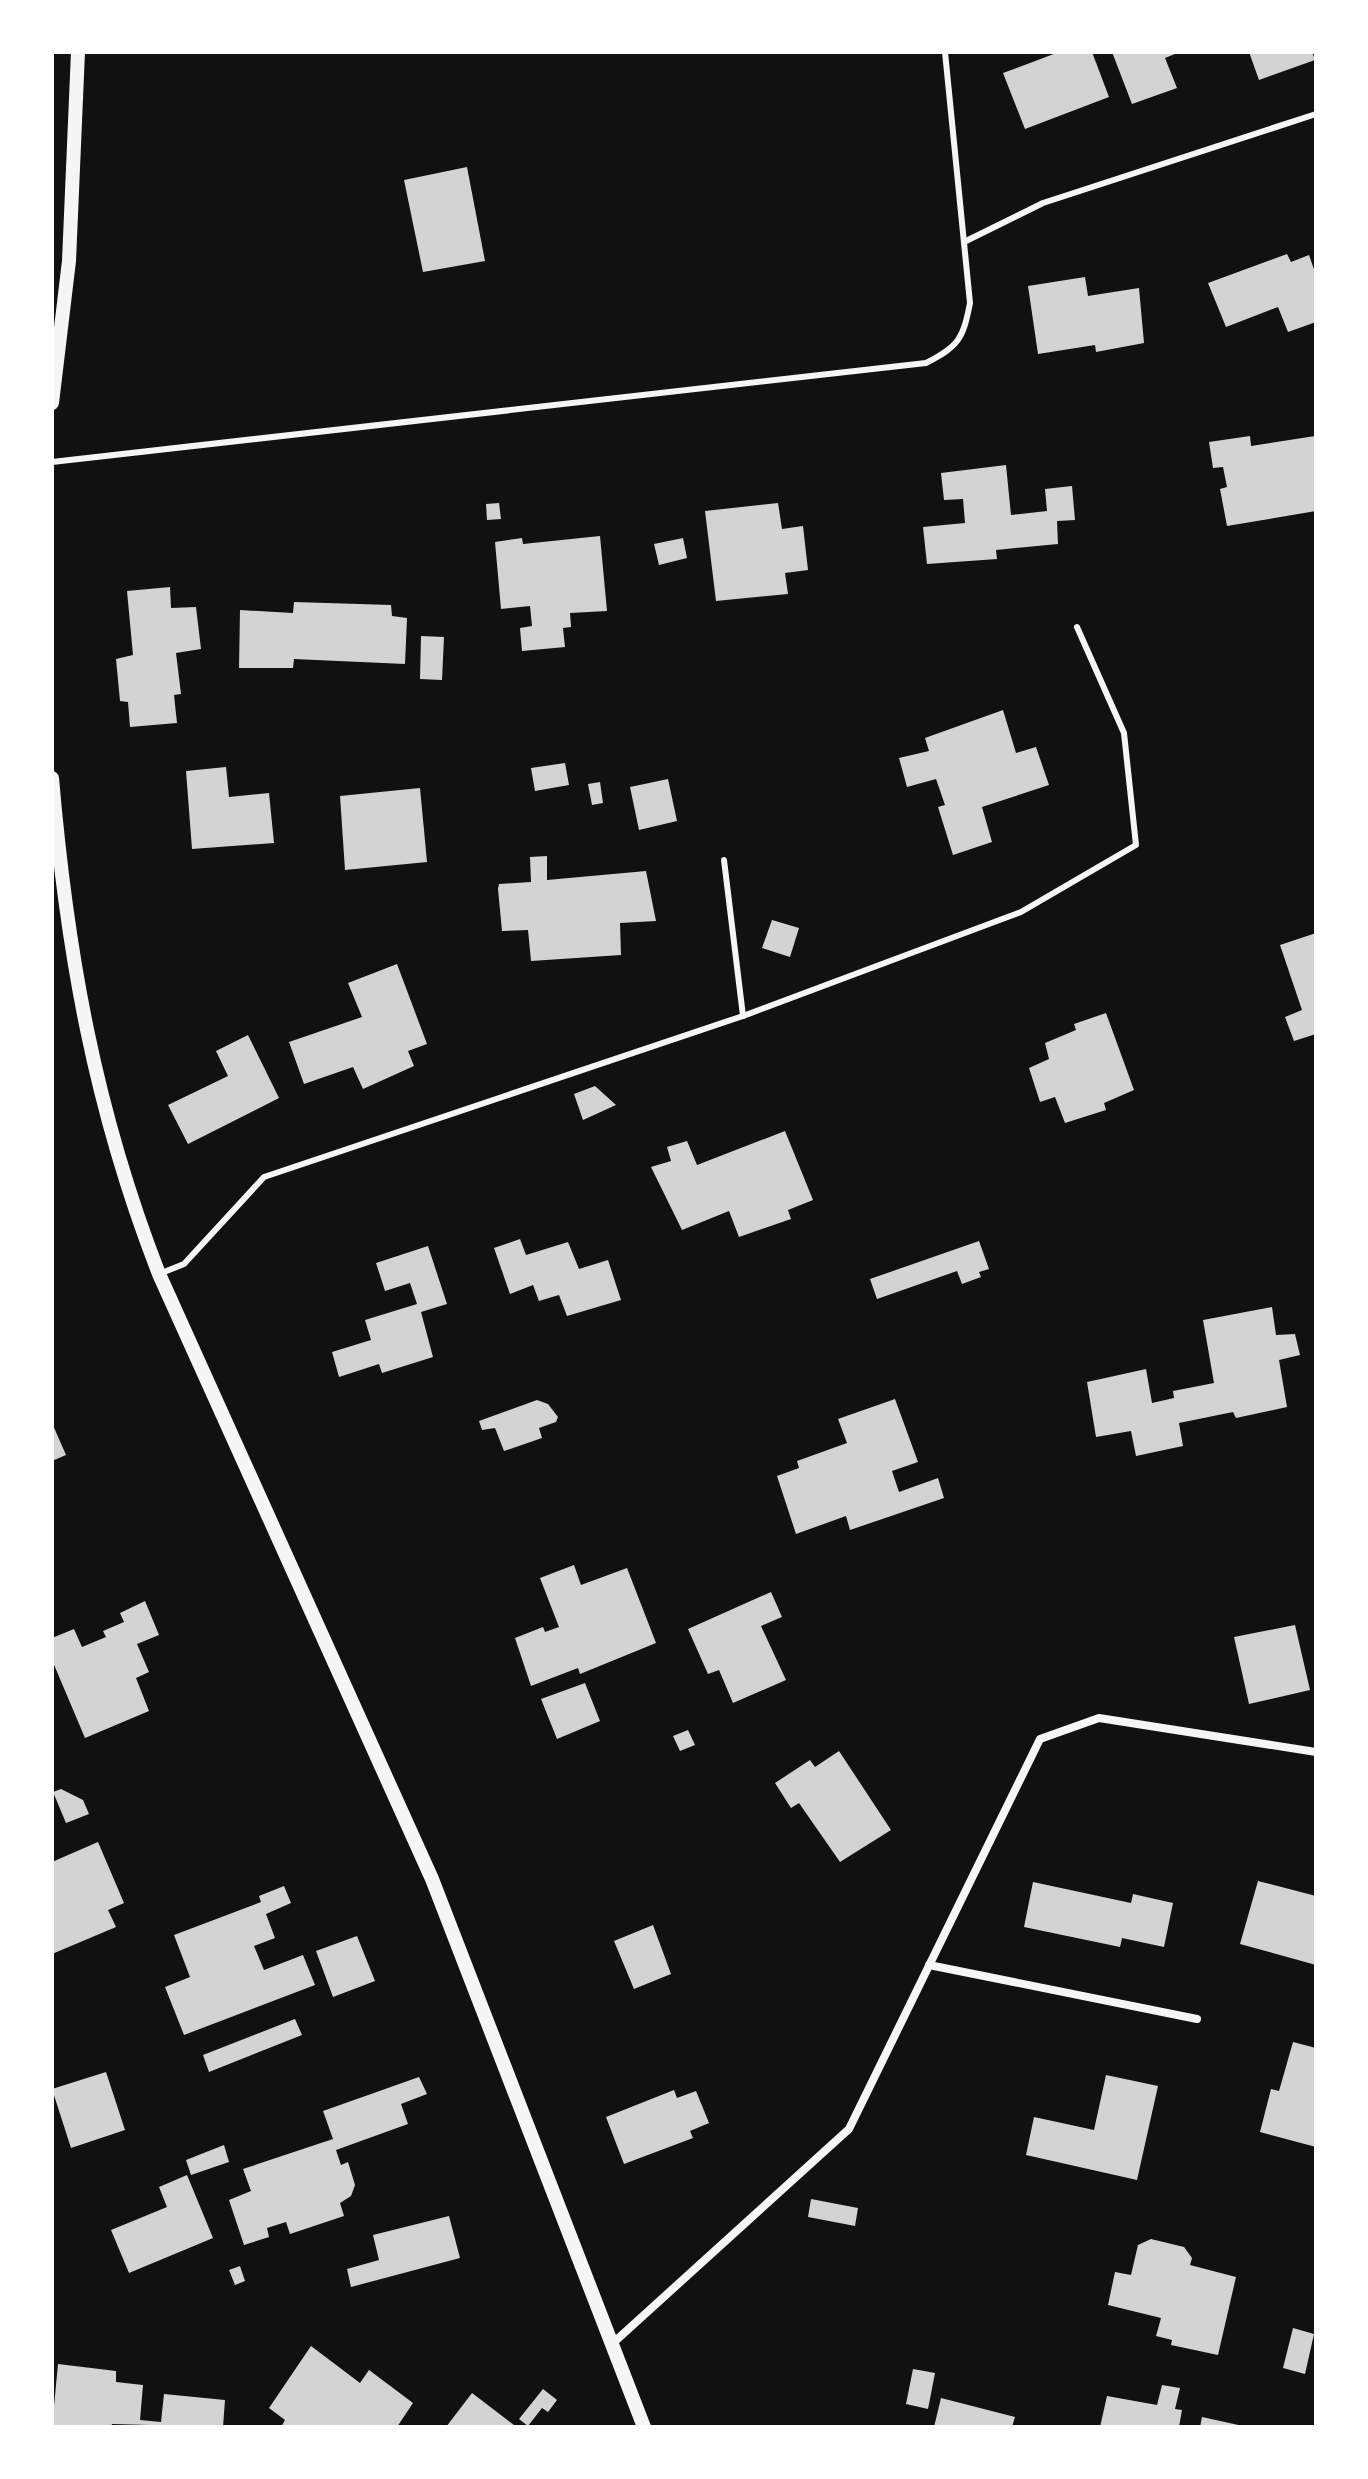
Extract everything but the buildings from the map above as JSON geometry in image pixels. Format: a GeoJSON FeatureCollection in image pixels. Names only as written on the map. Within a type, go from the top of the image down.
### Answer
{"type":"FeatureCollection","features":[{"type":"Feature","properties":{"kind":"street"},"geometry":{"type":"LineString","coordinates":[[52,403],[55,352],[69,261],[78,52]]}},
{"type":"Feature","properties":{"kind":"street"},"geometry":{"type":"LineString","coordinates":[[52,778],[59,865],[79,996],[126,1189],[159,1274],[432,1879],[644,2427]]}},
{"type":"Feature","properties":{"kind":"street"},"geometry":{"type":"LineString","coordinates":[[611,2344],[849,2129],[1040,1739],[1099,1718],[1316,1752]]}},
{"type":"Feature","properties":{"kind":"street"},"geometry":{"type":"LineString","coordinates":[[929,1965],[1197,2019]]}},
{"type":"Feature","properties":{"kind":"lane"},"geometry":{"type":"LineString","coordinates":[[52,462],[926,363],[955,348],[965,327],[970,303],[945,52]]}},
{"type":"Feature","properties":{"kind":"lane"},"geometry":{"type":"LineString","coordinates":[[964,242],[1043,203],[1316,114]]}},
{"type":"Feature","properties":{"kind":"lane"},"geometry":{"type":"LineString","coordinates":[[159,1274],[184,1264],[264,1177],[743,1016],[1021,912],[1136,845],[1124,733],[1077,627]]}},
{"type":"Feature","properties":{"kind":"lane"},"geometry":{"type":"LineString","coordinates":[[724,860],[743,1016]]}}]}
